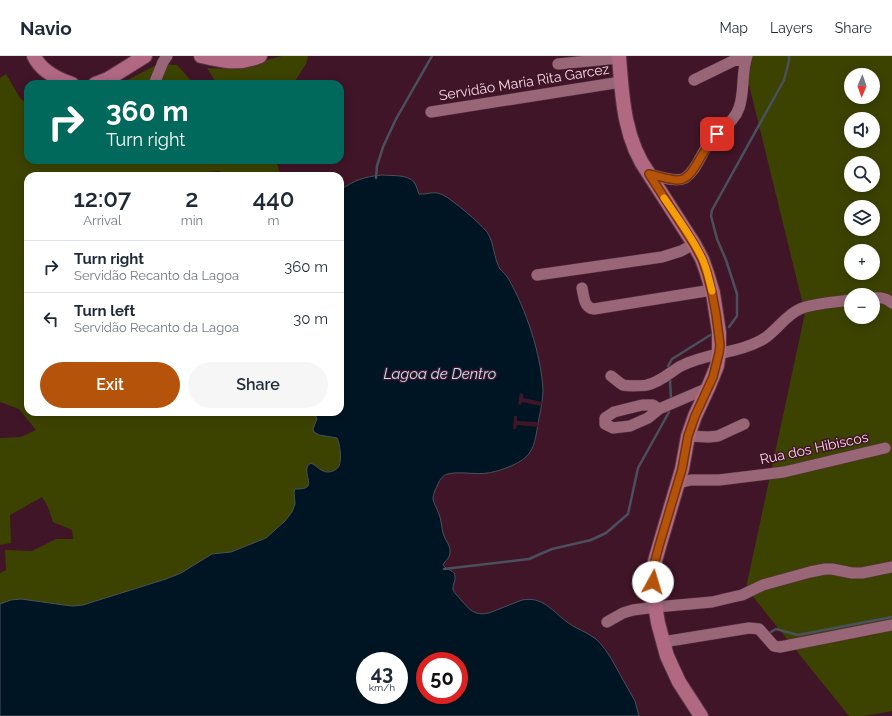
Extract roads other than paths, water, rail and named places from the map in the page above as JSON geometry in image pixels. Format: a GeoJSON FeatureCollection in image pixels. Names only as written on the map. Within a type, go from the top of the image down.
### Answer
{"type":"FeatureCollection","features":[{"type":"Feature","properties":{"kind":"main road"},"geometry":{"type":"LineString","coordinates":[[34,56],[41,66],[48,72],[62,80]]}},
{"type":"Feature","properties":{"kind":"main road"},"geometry":{"type":"LineString","coordinates":[[105,80],[145,56]]}},
{"type":"Feature","properties":{"kind":"main road"},"geometry":{"type":"LineString","coordinates":[[200,56],[232,62],[260,56]]}},
{"type":"Feature","properties":{"kind":"main road"},"geometry":{"type":"LineString","coordinates":[[619,57],[626,117],[634,147],[641,163],[694,244],[702,259],[712,290],[718,326],[719,353],[717,366],[688,436],[684,461],[655,561],[653,582],[663,642],[672,669],[701,716]]}},
{"type":"Feature","properties":{"kind":"street"},"geometry":{"type":"LineString","coordinates":[[156,80],[163,62],[168,56]]}},
{"type":"Feature","properties":{"kind":"street"},"geometry":{"type":"LineString","coordinates":[[558,64],[619,57]]}},
{"type":"Feature","properties":{"kind":"street"},"geometry":{"type":"LineString","coordinates":[[694,80],[747,57]]}},
{"type":"Feature","properties":{"kind":"street"},"geometry":{"type":"LineString","coordinates":[[649,174],[678,180],[685,178],[694,169],[709,144],[717,134],[730,123],[739,109],[743,74],[747,57]]}},
{"type":"Feature","properties":{"kind":"street","name":"Servidão Maria Rita Garcez"},"geometry":{"type":"LineString","coordinates":[[431,112],[621,82]]}},
{"type":"Feature","properties":{"kind":"street"},"geometry":{"type":"LineString","coordinates":[[537,275],[662,257],[681,251],[694,244]]}},
{"type":"Feature","properties":{"kind":"street"},"geometry":{"type":"LineString","coordinates":[[582,288],[586,305],[594,309],[712,290]]}},
{"type":"Feature","properties":{"kind":"street"},"geometry":{"type":"LineString","coordinates":[[880,298],[888,300],[892,303]]}},
{"type":"Feature","properties":{"kind":"street"},"geometry":{"type":"LineString","coordinates":[[611,376],[624,385],[647,385],[662,380],[689,362],[755,343],[766,337],[786,318],[800,309],[808,306],[844,301]]}},
{"type":"Feature","properties":{"kind":"street"},"geometry":{"type":"LineString","coordinates":[[659,409],[708,388]]}},
{"type":"Feature","properties":{"kind":"street"},"geometry":{"type":"LineString","coordinates":[[688,436],[718,436],[744,424]]}},
{"type":"Feature","properties":{"kind":"street","name":"Rua dos Hibiscos"},"geometry":{"type":"LineString","coordinates":[[678,483],[692,480],[719,480],[784,472],[885,448]]}},
{"type":"Feature","properties":{"kind":"street"},"geometry":{"type":"LineString","coordinates":[[607,622],[623,613],[633,610],[712,602],[742,594],[763,585],[825,569],[852,573],[892,567]]}},
{"type":"Feature","properties":{"kind":"street"},"geometry":{"type":"LineString","coordinates":[[663,642],[749,628],[759,629],[774,646],[780,647],[892,625]]}},
{"type":"Feature","properties":{"kind":"water","name":"Lagoa de Dentro"},"geometry":{"type":"Polygon","coordinates":[[[382,175],[399,176],[411,179],[414,182],[419,194],[433,193],[443,195],[484,228],[491,239],[498,266],[508,278],[515,290],[532,332],[536,347],[542,376],[543,390],[532,449],[523,460],[493,472],[453,473],[443,476],[433,496],[442,530],[450,550],[450,554],[443,565],[455,574],[453,590],[470,609],[480,614],[489,613],[522,600],[529,599],[542,602],[547,605],[567,622],[593,637],[601,644],[635,701],[639,716],[0,716],[0,604],[11,600],[21,599],[73,606],[83,605],[166,579],[181,573],[212,554],[231,552],[266,538],[285,521],[292,512],[295,504],[295,489],[308,486],[307,469],[311,463],[326,472],[336,470],[340,463],[339,444],[337,438],[319,435],[314,432],[313,429],[317,419],[316,416],[344,416],[344,188],[360,180],[382,175]]]}},
{"type":"Feature","properties":{"kind":"waterway"},"geometry":{"type":"LineString","coordinates":[[376,178],[377,166],[383,147],[396,119],[432,56]]}},
{"type":"Feature","properties":{"kind":"waterway"},"geometry":{"type":"LineString","coordinates":[[729,327],[737,316],[737,294],[726,260],[717,239],[711,216],[712,210],[784,80],[789,56]]}},
{"type":"Feature","properties":{"kind":"waterway"},"geometry":{"type":"LineString","coordinates":[[668,366],[672,359],[712,334]]}},
{"type":"Feature","properties":{"kind":"waterway"},"geometry":{"type":"LineString","coordinates":[[670,380],[671,399]]}},
{"type":"Feature","properties":{"kind":"waterway"},"geometry":{"type":"LineString","coordinates":[[444,569],[529,559],[552,549],[591,540],[606,533],[628,514],[638,468],[669,412]]}},
{"type":"Feature","properties":{"kind":"waterway"},"geometry":{"type":"LineString","coordinates":[[769,633],[776,629],[798,635],[892,617]]}}]}
